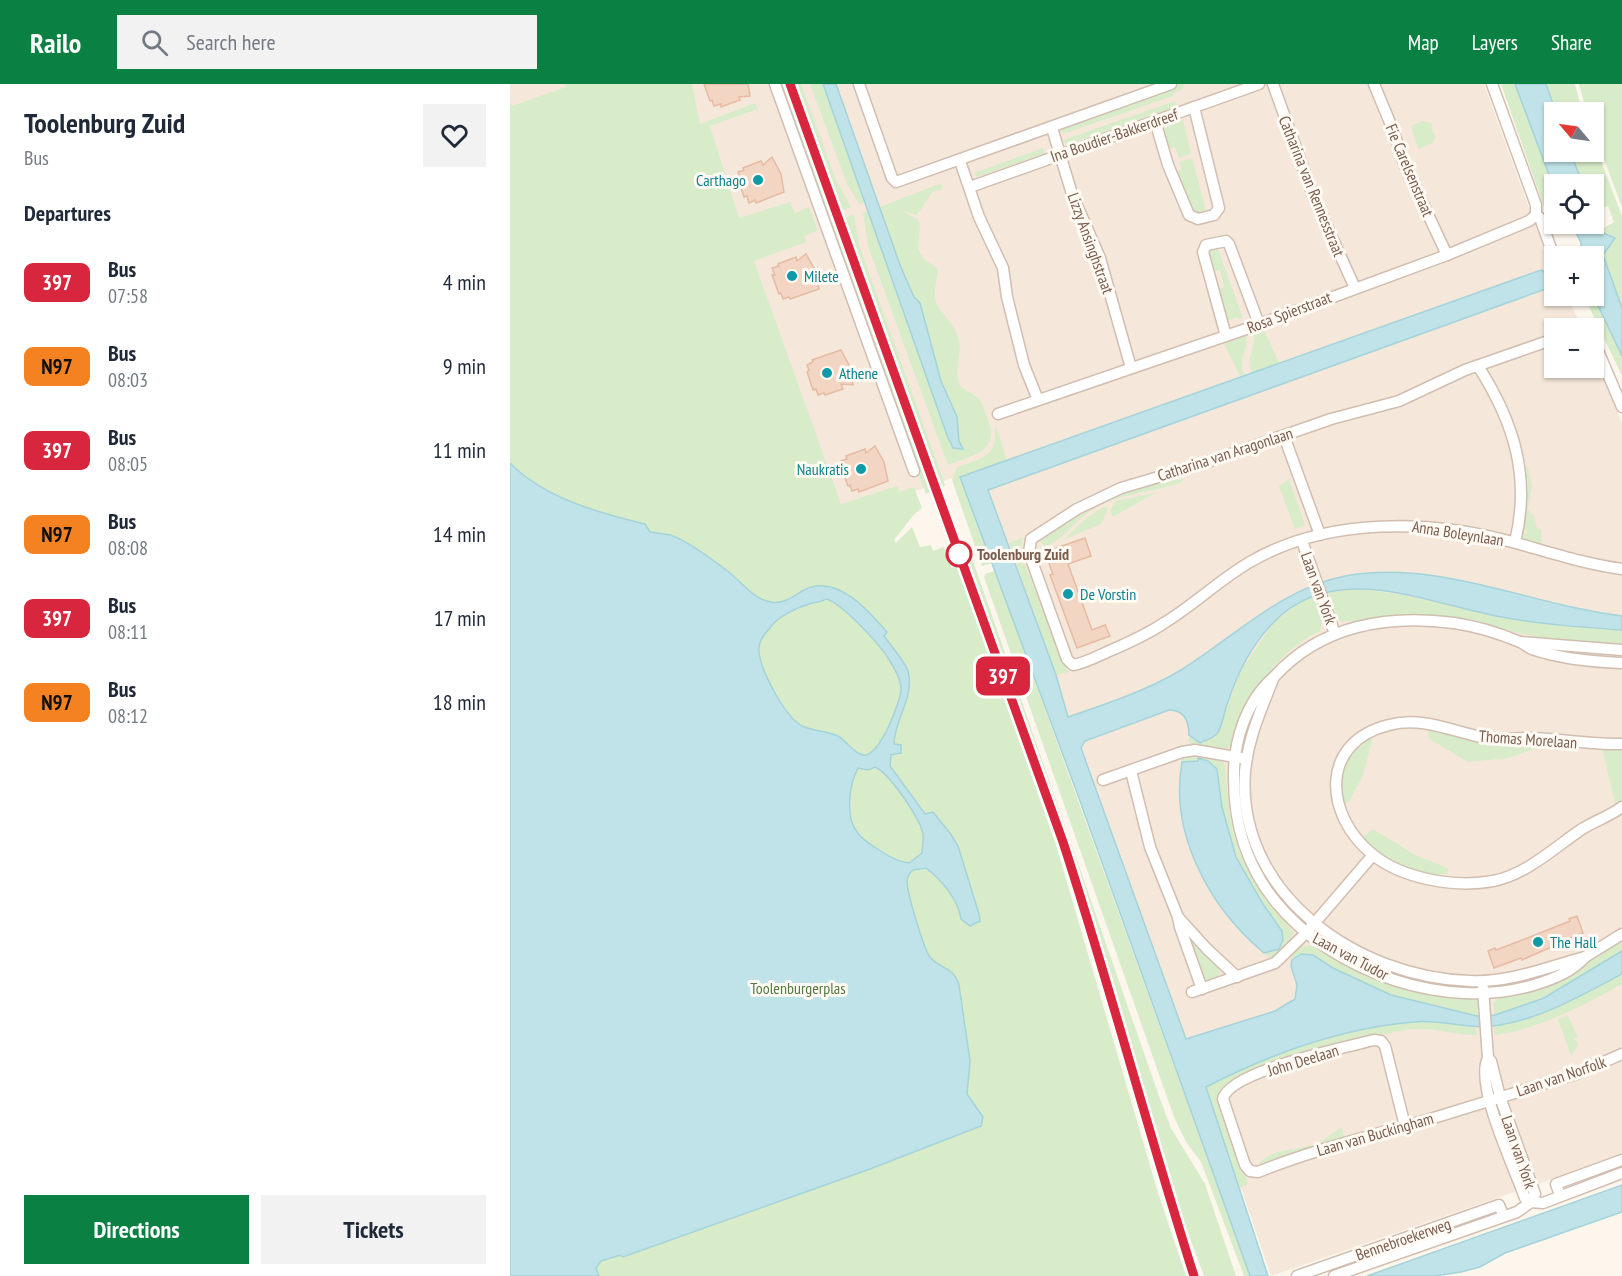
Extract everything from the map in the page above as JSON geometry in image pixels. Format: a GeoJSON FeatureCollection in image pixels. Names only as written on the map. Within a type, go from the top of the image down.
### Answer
{"type":"FeatureCollection","features":[{"type":"Feature","properties":{"kind":"street"},"geometry":{"type":"LineString","coordinates":[[775,84],[914,471]]}},
{"type":"Feature","properties":{"kind":"street","name":"Ina Boudier-Bakkerdreef"},"geometry":{"type":"LineString","coordinates":[[859,84],[892,178],[896,182],[902,182],[1171,84]]}},
{"type":"Feature","properties":{"kind":"street","name":"Ina Boudier-Bakkerdreef"},"geometry":{"type":"LineString","coordinates":[[970,187],[1259,84]]}},
{"type":"Feature","properties":{"kind":"street","name":"Catharina van Rennesstraat"},"geometry":{"type":"LineString","coordinates":[[1273,84],[1314,198],[1355,288]]}},
{"type":"Feature","properties":{"kind":"street","name":"Fie Carelsenstraat"},"geometry":{"type":"LineString","coordinates":[[1374,84],[1404,163],[1447,255]]}},
{"type":"Feature","properties":{"kind":"street"},"geometry":{"type":"LineString","coordinates":[[1492,84],[1536,205],[1536,215],[1540,218],[1550,246]]}},
{"type":"Feature","properties":{"kind":"street"},"geometry":{"type":"LineString","coordinates":[[1155,121],[1168,165],[1189,215],[1198,219],[1214,214],[1219,208],[1194,107]]}},
{"type":"Feature","properties":{"kind":"street","name":"Lizzy Ansinghstraat"},"geometry":{"type":"LineString","coordinates":[[1052,128],[1072,194],[1100,258],[1131,368]]}},
{"type":"Feature","properties":{"kind":"street"},"geometry":{"type":"LineString","coordinates":[[960,161],[979,217],[1003,268],[1007,297],[1024,365],[1038,400]]}},
{"type":"Feature","properties":{"kind":"street","name":"Rosa Spierstraat"},"geometry":{"type":"LineString","coordinates":[[998,414],[1226,336],[1447,255],[1529,221],[1536,215]]}},
{"type":"Feature","properties":{"kind":"street"},"geometry":{"type":"LineString","coordinates":[[1226,336],[1203,252],[1206,246],[1217,241],[1226,241],[1229,244],[1259,324]]}},
{"type":"Feature","properties":{"kind":"street","name":"Catharina van Aragonlaan"},"geometry":{"type":"LineString","coordinates":[[1073,664],[1067,659],[1029,553],[1031,539],[1077,509],[1121,488],[1196,466],[1331,419],[1399,401],[1478,366],[1544,343]]}},
{"type":"Feature","properties":{"kind":"street"},"geometry":{"type":"LineString","coordinates":[[1604,365],[1622,407]]}},
{"type":"Feature","properties":{"kind":"street"},"geometry":{"type":"LineString","coordinates":[[1478,366],[1513,437],[1520,465],[1522,506],[1515,542]]}},
{"type":"Feature","properties":{"kind":"street"},"geometry":{"type":"LineString","coordinates":[[1284,436],[1320,535]]}},
{"type":"Feature","properties":{"kind":"street","name":"Anna Boleynlaan"},"geometry":{"type":"LineString","coordinates":[[1073,664],[1123,645],[1164,624],[1251,561],[1275,550],[1320,535],[1357,528],[1407,525],[1445,529],[1515,542],[1591,565],[1622,569]]}},
{"type":"Feature","properties":{"kind":"street","name":"Laan van York"},"geometry":{"type":"LineString","coordinates":[[1302,541],[1335,634]]}},
{"type":"Feature","properties":{"kind":"street","name":"Laan van Tudor"},"geometry":{"type":"LineString","coordinates":[[1585,957],[1577,966],[1542,983],[1500,993],[1484,994],[1421,986],[1382,975],[1342,956],[1306,933],[1275,900],[1254,868],[1245,846],[1235,807],[1234,757],[1252,704],[1262,687],[1305,648],[1335,634],[1373,624],[1412,620],[1455,623],[1521,642],[1622,650]]}},
{"type":"Feature","properties":{"kind":"street","name":"Laan van Tudor"},"geometry":{"type":"LineString","coordinates":[[1521,642],[1531,649],[1580,659],[1622,663]]}},
{"type":"Feature","properties":{"kind":"street","name":"Laan van Tudor"},"geometry":{"type":"LineString","coordinates":[[1274,676],[1259,712],[1247,759],[1246,806],[1255,841],[1266,867],[1298,910],[1314,924],[1359,954],[1391,967],[1444,980],[1483,981],[1528,974],[1585,957],[1622,934]]}},
{"type":"Feature","properties":{"kind":"street","name":"Thomas Morelaan"},"geometry":{"type":"LineString","coordinates":[[1622,744],[1529,738],[1488,739],[1422,723],[1391,724],[1363,734],[1344,753],[1337,777],[1337,794],[1346,822],[1373,855],[1414,877],[1450,881],[1493,881],[1507,878],[1622,807]]}},
{"type":"Feature","properties":{"kind":"street"},"geometry":{"type":"LineString","coordinates":[[1103,780],[1182,752],[1195,750],[1247,759]]}},
{"type":"Feature","properties":{"kind":"street"},"geometry":{"type":"LineString","coordinates":[[1131,771],[1150,847],[1178,916],[1197,990],[1275,963],[1306,933],[1373,855]]}},
{"type":"Feature","properties":{"kind":"street"},"geometry":{"type":"LineString","coordinates":[[1178,916],[1207,949],[1237,977]]}},
{"type":"Feature","properties":{"kind":"street"},"geometry":{"type":"LineString","coordinates":[[1483,981],[1484,994]]}},
{"type":"Feature","properties":{"kind":"street","name":"Laan van York"},"geometry":{"type":"LineString","coordinates":[[1484,994],[1488,1058],[1498,1082],[1495,1098],[1530,1198]]}},
{"type":"Feature","properties":{"kind":"street","name":"John Deelaan"},"geometry":{"type":"LineString","coordinates":[[1250,1171],[1245,1165],[1223,1103],[1224,1093],[1259,1074],[1316,1054],[1374,1040],[1381,1041],[1385,1046],[1405,1126]]}},
{"type":"Feature","properties":{"kind":"street","name":"Laan van Norfolk"},"geometry":{"type":"LineString","coordinates":[[1495,1098],[1576,1074],[1622,1054]]}},
{"type":"Feature","properties":{"kind":"street","name":"Laan van Buckingham"},"geometry":{"type":"LineString","coordinates":[[1250,1171],[1258,1172],[1300,1155],[1495,1098]]}},
{"type":"Feature","properties":{"kind":"street"},"geometry":{"type":"LineString","coordinates":[[1560,1195],[1556,1184],[1622,1160]]}},
{"type":"Feature","properties":{"kind":"street"},"geometry":{"type":"LineString","coordinates":[[1530,1198],[1549,1199],[1622,1173]]}},
{"type":"Feature","properties":{"kind":"street","name":"Bennebroekerweg"},"geometry":{"type":"LineString","coordinates":[[1334,1276],[1508,1214],[1530,1198]]}},
{"type":"Feature","properties":{"kind":"street","name":"Bennebroekerweg"},"geometry":{"type":"LineString","coordinates":[[1297,1276],[1499,1205],[1508,1214]]}},
{"type":"Feature","properties":{"kind":"shaded area"},"geometry":{"type":"Polygon","coordinates":[[[510,84],[594,84],[510,112],[510,84]]]}},
{"type":"Feature","properties":{"kind":"shaded area"},"geometry":{"type":"Polygon","coordinates":[[[674,84],[1484,84],[1529,208],[1546,246],[1544,306],[1572,306],[1577,318],[1544,318],[1544,378],[1603,378],[1622,423],[1622,1155],[1271,1276],[1241,1188],[966,473],[826,523],[674,84]]]}},
{"type":"Feature","properties":{"kind":"green space","name":"Toolenburgerplas"},"geometry":{"type":"Polygon","coordinates":[[[565,84],[692,84],[700,124],[755,103],[758,109],[710,126],[739,218],[790,202],[795,213],[809,207],[818,231],[804,236],[806,242],[754,261],[841,504],[897,486],[900,492],[914,487],[922,508],[894,540],[896,543],[912,527],[920,547],[931,545],[933,551],[944,547],[951,568],[957,566],[958,568],[1056,845],[1158,1193],[1186,1276],[510,1276],[510,103],[512,106],[566,87],[565,84]]]}},
{"type":"Feature","properties":{"kind":"green space"},"geometry":{"type":"Polygon","coordinates":[[[779,84],[784,84],[830,213],[825,214],[779,84]]]}},
{"type":"Feature","properties":{"kind":"green space"},"geometry":{"type":"Polygon","coordinates":[[[795,84],[801,84],[835,178],[851,207],[841,211],[795,84]]]}},
{"type":"Feature","properties":{"kind":"green space"},"geometry":{"type":"Polygon","coordinates":[[[810,84],[823,84],[866,202],[859,204],[847,184],[810,84]]]}},
{"type":"Feature","properties":{"kind":"green space"},"geometry":{"type":"Polygon","coordinates":[[[1179,84],[1184,84],[1182,90],[1173,93],[1173,96],[1063,134],[1060,129],[1175,88],[1179,84]]]}},
{"type":"Feature","properties":{"kind":"green space"},"geometry":{"type":"Polygon","coordinates":[[[1501,84],[1515,84],[1549,174],[1544,174],[1544,206],[1501,84]]]}},
{"type":"Feature","properties":{"kind":"green space"},"geometry":{"type":"Polygon","coordinates":[[[1546,84],[1575,84],[1580,102],[1552,102],[1546,84]]]}},
{"type":"Feature","properties":{"kind":"green space"},"geometry":{"type":"Polygon","coordinates":[[[1579,84],[1622,84],[1622,207],[1604,159],[1604,102],[1584,102],[1579,84]]]}},
{"type":"Feature","properties":{"kind":"green space"},"geometry":{"type":"Polygon","coordinates":[[[1175,101],[1178,106],[1066,145],[1063,140],[1175,101]]]}},
{"type":"Feature","properties":{"kind":"green space"},"geometry":{"type":"Polygon","coordinates":[[[1183,119],[1191,154],[1179,158],[1175,147],[1168,150],[1161,130],[1183,119]]]}},
{"type":"Feature","properties":{"kind":"green space"},"geometry":{"type":"Polygon","coordinates":[[[1422,121],[1432,123],[1432,131],[1436,137],[1431,144],[1418,149],[1411,126],[1422,121]]]}},
{"type":"Feature","properties":{"kind":"green space"},"geometry":{"type":"Polygon","coordinates":[[[1043,148],[1045,153],[977,177],[974,173],[1043,148]]]}},
{"type":"Feature","properties":{"kind":"green space"},"geometry":{"type":"Polygon","coordinates":[[[1192,158],[1206,210],[1197,213],[1193,211],[1176,172],[1182,169],[1179,162],[1192,158]]]}},
{"type":"Feature","properties":{"kind":"green space"},"geometry":{"type":"Polygon","coordinates":[[[1574,162],[1601,162],[1622,216],[1622,308],[1604,260],[1604,252],[1614,239],[1604,234],[1604,228],[1614,222],[1608,206],[1604,207],[1604,174],[1578,174],[1574,162]]]}},
{"type":"Feature","properties":{"kind":"green space"},"geometry":{"type":"Polygon","coordinates":[[[939,184],[943,185],[941,190],[933,191],[917,215],[903,211],[917,219],[920,224],[918,249],[923,258],[938,269],[935,298],[957,335],[960,346],[957,372],[959,383],[980,400],[991,428],[988,445],[975,455],[948,465],[868,246],[863,213],[868,211],[947,435],[963,449],[959,441],[958,422],[941,381],[931,341],[923,321],[923,314],[900,265],[880,207],[939,184]]]}},
{"type":"Feature","properties":{"kind":"green space"},"geometry":{"type":"Polygon","coordinates":[[[852,215],[859,245],[945,485],[940,489],[843,219],[852,215]]]}},
{"type":"Feature","properties":{"kind":"green space"},"geometry":{"type":"Polygon","coordinates":[[[834,222],[930,492],[926,494],[828,224],[834,222]]]}},
{"type":"Feature","properties":{"kind":"green space"},"geometry":{"type":"Polygon","coordinates":[[[1216,244],[1243,318],[1237,317],[1226,321],[1217,290],[1224,287],[1220,270],[1213,271],[1208,251],[1216,244]]]}},
{"type":"Feature","properties":{"kind":"green space"},"geometry":{"type":"Polygon","coordinates":[[[1589,306],[1598,306],[1604,318],[1594,318],[1589,306]]]}},
{"type":"Feature","properties":{"kind":"green space"},"geometry":{"type":"Polygon","coordinates":[[[1604,318],[1622,356],[1622,376],[1604,338],[1604,318]]]}},
{"type":"Feature","properties":{"kind":"green space"},"geometry":{"type":"Polygon","coordinates":[[[1264,330],[1279,363],[1252,374],[1250,357],[1254,344],[1254,333],[1264,330]]]}},
{"type":"Feature","properties":{"kind":"green space"},"geometry":{"type":"Polygon","coordinates":[[[1246,336],[1242,359],[1244,375],[1240,376],[1224,344],[1246,336]]]}},
{"type":"Feature","properties":{"kind":"green space"},"geometry":{"type":"Polygon","coordinates":[[[996,426],[1007,460],[960,477],[992,563],[982,566],[952,480],[957,467],[978,459],[992,450],[995,443],[996,426]]]}},
{"type":"Feature","properties":{"kind":"green space"},"geometry":{"type":"Polygon","coordinates":[[[1528,467],[1532,486],[1528,508],[1534,516],[1537,528],[1541,530],[1542,546],[1522,540],[1521,533],[1526,533],[1527,530],[1522,529],[1527,500],[1525,468],[1528,467]]]}},
{"type":"Feature","properties":{"kind":"green space"},"geometry":{"type":"Polygon","coordinates":[[[1181,473],[1182,476],[1177,478],[1178,480],[1183,479],[1182,482],[1118,498],[1097,507],[1052,543],[1045,546],[1038,539],[1079,511],[1121,492],[1181,473]]]}},
{"type":"Feature","properties":{"kind":"green space"},"geometry":{"type":"Polygon","coordinates":[[[1289,479],[1305,525],[1295,529],[1279,486],[1289,479]]]}},
{"type":"Feature","properties":{"kind":"green space"},"geometry":{"type":"Polygon","coordinates":[[[1155,493],[1113,517],[1110,510],[1116,501],[1155,493]]]}},
{"type":"Feature","properties":{"kind":"green space"},"geometry":{"type":"Polygon","coordinates":[[[1105,506],[1108,509],[1101,524],[1063,540],[1089,516],[1105,506]]]}},
{"type":"Feature","properties":{"kind":"green space"},"geometry":{"type":"Polygon","coordinates":[[[1022,538],[1021,551],[1018,554],[1024,563],[1068,672],[1056,675],[1009,543],[1022,538]]]}},
{"type":"Feature","properties":{"kind":"green space"},"geometry":{"type":"Polygon","coordinates":[[[973,561],[1160,1099],[1171,1128],[1205,1184],[1236,1276],[1204,1276],[1180,1211],[1088,904],[969,563],[973,561]]]}},
{"type":"Feature","properties":{"kind":"green space"},"geometry":{"type":"Polygon","coordinates":[[[995,571],[1250,1276],[1244,1276],[1201,1162],[1186,1142],[1174,1117],[984,577],[985,574],[995,571]]]}},
{"type":"Feature","properties":{"kind":"green space"},"geometry":{"type":"Polygon","coordinates":[[[1353,589],[1406,596],[1526,621],[1622,630],[1622,646],[1565,643],[1451,618],[1400,616],[1351,623],[1350,621],[1342,622],[1337,619],[1328,592],[1353,589]]]}},
{"type":"Feature","properties":{"kind":"green space"},"geometry":{"type":"Polygon","coordinates":[[[1314,596],[1323,620],[1320,631],[1298,644],[1269,673],[1247,706],[1232,744],[1228,748],[1193,746],[1189,742],[1189,735],[1202,743],[1218,733],[1240,672],[1273,623],[1305,599],[1314,596]]]}},
{"type":"Feature","properties":{"kind":"green space"},"geometry":{"type":"Polygon","coordinates":[[[1429,728],[1539,742],[1539,747],[1509,758],[1468,762],[1431,740],[1428,737],[1429,728]]]}},
{"type":"Feature","properties":{"kind":"green space"},"geometry":{"type":"Polygon","coordinates":[[[1374,733],[1363,775],[1349,802],[1343,804],[1342,782],[1345,759],[1355,745],[1374,733]]]}},
{"type":"Feature","properties":{"kind":"green space"},"geometry":{"type":"Polygon","coordinates":[[[1602,748],[1622,748],[1622,803],[1616,807],[1602,748]]]}},
{"type":"Feature","properties":{"kind":"green space"},"geometry":{"type":"Polygon","coordinates":[[[1190,755],[1218,757],[1225,764],[1229,812],[1242,856],[1269,902],[1294,933],[1281,952],[1270,959],[1264,953],[1277,947],[1282,931],[1247,877],[1230,839],[1224,819],[1219,776],[1198,761],[1182,762],[1182,758],[1190,755]]]}},
{"type":"Feature","properties":{"kind":"green space"},"geometry":{"type":"Polygon","coordinates":[[[1373,829],[1417,856],[1448,868],[1448,874],[1438,874],[1438,877],[1398,866],[1368,846],[1370,844],[1363,837],[1373,829]]]}},
{"type":"Feature","properties":{"kind":"green space"},"geometry":{"type":"Polygon","coordinates":[[[1191,936],[1219,967],[1220,972],[1216,978],[1204,980],[1186,938],[1191,936]]]}},
{"type":"Feature","properties":{"kind":"green space"},"geometry":{"type":"Polygon","coordinates":[[[1622,941],[1622,951],[1576,980],[1530,1003],[1495,1015],[1493,1003],[1497,999],[1556,980],[1622,941]]]}},
{"type":"Feature","properties":{"kind":"green space"},"geometry":{"type":"Polygon","coordinates":[[[1313,945],[1383,982],[1445,996],[1473,998],[1478,1002],[1477,1016],[1391,995],[1350,978],[1313,955],[1296,958],[1290,956],[1297,947],[1313,945]]]}},
{"type":"Feature","properties":{"kind":"green space"},"geometry":{"type":"Polygon","coordinates":[[[1622,974],[1622,984],[1576,1008],[1528,1028],[1495,1035],[1494,1026],[1544,1013],[1622,974]]]}},
{"type":"Feature","properties":{"kind":"green space"},"geometry":{"type":"Polygon","coordinates":[[[1568,1016],[1578,1038],[1573,1038],[1579,1044],[1571,1056],[1558,1019],[1568,1016]]]}},
{"type":"Feature","properties":{"kind":"green space"},"geometry":{"type":"Polygon","coordinates":[[[1432,1021],[1476,1028],[1477,1035],[1418,1029],[1365,1038],[1281,1060],[1260,1068],[1221,1089],[1218,1099],[1248,1184],[1240,1188],[1206,1087],[1260,1062],[1315,1041],[1373,1027],[1432,1021]]]}},
{"type":"Feature","properties":{"kind":"green space"},"geometry":{"type":"Polygon","coordinates":[[[1342,1128],[1344,1137],[1261,1166],[1259,1163],[1272,1154],[1311,1146],[1342,1128]]]}},
{"type":"Feature","properties":{"kind":"water"},"geometry":{"type":"Polygon","coordinates":[[[823,84],[836,84],[900,265],[914,297],[920,303],[941,381],[957,417],[959,441],[963,449],[953,448],[947,435],[823,84]]]}},
{"type":"Feature","properties":{"kind":"water"},"geometry":{"type":"Polygon","coordinates":[[[1515,84],[1546,84],[1552,102],[1544,102],[1544,161],[1515,84]]]}},
{"type":"Feature","properties":{"kind":"water"},"geometry":{"type":"Polygon","coordinates":[[[1544,162],[1574,162],[1579,174],[1549,174],[1544,162]]]}},
{"type":"Feature","properties":{"kind":"water"},"geometry":{"type":"Polygon","coordinates":[[[1604,233],[1615,238],[1604,254],[1604,246],[1581,246],[1577,234],[1604,233]]]}},
{"type":"Feature","properties":{"kind":"water"},"geometry":{"type":"Polygon","coordinates":[[[1604,258],[1622,308],[1622,356],[1598,306],[1604,306],[1604,258]]]}},
{"type":"Feature","properties":{"kind":"water"},"geometry":{"type":"Polygon","coordinates":[[[1541,270],[1544,272],[1544,290],[988,490],[1056,675],[1068,717],[1168,678],[1279,602],[1322,582],[1345,576],[1380,572],[1450,578],[1553,603],[1622,616],[1622,630],[1590,628],[1496,616],[1380,590],[1351,589],[1322,593],[1296,604],[1265,632],[1241,671],[1220,729],[1212,738],[1200,743],[1189,735],[1185,717],[1174,710],[1169,710],[1085,741],[1081,748],[1186,1039],[1275,1011],[1295,999],[1297,985],[1291,966],[1292,960],[1301,954],[1313,955],[1333,968],[1391,995],[1477,1016],[1495,1015],[1544,998],[1622,951],[1622,974],[1532,1017],[1500,1025],[1478,1027],[1414,1022],[1360,1030],[1281,1053],[1206,1087],[1268,1276],[1250,1276],[1076,790],[960,477],[1541,270]]]}},
{"type":"Feature","properties":{"kind":"water"},"geometry":{"type":"Polygon","coordinates":[[[510,463],[539,486],[556,495],[609,515],[645,524],[650,532],[667,534],[694,547],[730,573],[754,595],[765,601],[780,602],[816,586],[828,586],[850,596],[887,632],[884,636],[906,667],[909,681],[907,699],[897,726],[894,744],[901,745],[901,753],[891,755],[890,766],[925,814],[933,812],[958,846],[979,914],[980,921],[970,926],[961,919],[952,897],[931,872],[926,868],[913,870],[908,875],[910,897],[927,952],[934,961],[953,974],[959,985],[970,1061],[967,1094],[983,1117],[981,1126],[870,1169],[623,1257],[620,1255],[601,1261],[596,1268],[599,1276],[510,1276],[510,463]],[[826,599],[793,610],[773,624],[760,642],[761,660],[781,704],[795,721],[806,728],[838,736],[859,754],[869,754],[888,728],[898,704],[901,687],[888,658],[869,634],[841,608],[826,599]],[[875,767],[868,770],[858,768],[855,775],[850,800],[853,825],[864,840],[882,852],[909,863],[922,853],[921,827],[896,787],[875,767]]]}},
{"type":"Feature","properties":{"kind":"water"},"geometry":{"type":"Polygon","coordinates":[[[1198,758],[1208,761],[1217,769],[1222,807],[1236,857],[1263,904],[1282,931],[1283,940],[1279,949],[1264,953],[1244,935],[1211,892],[1198,868],[1188,842],[1182,816],[1180,789],[1182,762],[1198,761],[1198,758]]]}},
{"type":"Feature","properties":{"kind":"water"},"geometry":{"type":"Polygon","coordinates":[[[1622,1185],[1622,1212],[1505,1253],[1480,1267],[1435,1276],[1367,1276],[1622,1185]]]}},
{"type":"Feature","properties":{"kind":"building"},"geometry":{"type":"Polygon","coordinates":[[[704,84],[748,84],[750,96],[739,97],[740,100],[721,107],[721,104],[714,106],[704,84]]]}},
{"type":"Feature","properties":{"kind":"building","name":"Carthago"},"geometry":{"type":"Polygon","coordinates":[[[772,157],[781,174],[784,192],[756,203],[755,200],[749,203],[747,196],[744,197],[738,172],[761,161],[763,165],[772,157]]]}},
{"type":"Feature","properties":{"kind":"building","name":"Milete"},"geometry":{"type":"Polygon","coordinates":[[[806,254],[815,270],[819,289],[790,299],[789,297],[783,299],[772,275],[775,275],[772,268],[796,257],[797,261],[806,254]]]}},
{"type":"Feature","properties":{"kind":"building","name":"Athene"},"geometry":{"type":"Polygon","coordinates":[[[841,350],[850,367],[853,385],[841,384],[843,389],[818,395],[816,389],[813,390],[807,365],[813,362],[812,360],[841,350]]]}},
{"type":"Feature","properties":{"kind":"building","name":"Naukratis"},"geometry":{"type":"Polygon","coordinates":[[[875,446],[884,462],[888,481],[859,492],[858,489],[852,491],[841,468],[844,467],[841,461],[847,459],[846,456],[865,449],[866,453],[875,446]]]}},
{"type":"Feature","properties":{"kind":"building","name":"De Vorstin"},"geometry":{"type":"Polygon","coordinates":[[[1085,538],[1091,556],[1068,564],[1092,630],[1105,625],[1110,636],[1077,648],[1050,575],[1053,574],[1047,558],[1058,554],[1056,548],[1085,538]]]}},
{"type":"Feature","properties":{"kind":"building","name":"The Hall"},"geometry":{"type":"Polygon","coordinates":[[[1577,916],[1583,933],[1522,960],[1521,958],[1494,968],[1488,951],[1535,935],[1577,916]]]}},
{"type":"Feature","properties":{"kind":"bus line","name":"397"},"geometry":{"type":"LineString","coordinates":[[790,84],[1063,842],[1194,1276]]}},
{"type":"Feature","properties":{"kind":"place","name":"Carthago"},"geometry":{"type":"Point","coordinates":[758,180]}},
{"type":"Feature","properties":{"kind":"place","name":"Milete"},"geometry":{"type":"Point","coordinates":[792,276]}},
{"type":"Feature","properties":{"kind":"place","name":"Athene"},"geometry":{"type":"Point","coordinates":[827,373]}},
{"type":"Feature","properties":{"kind":"place","name":"Naukratis"},"geometry":{"type":"Point","coordinates":[861,469]}},
{"type":"Feature","properties":{"kind":"place","name":"Toolenburg Zuid"},"geometry":{"type":"Point","coordinates":[959,554]}},
{"type":"Feature","properties":{"kind":"place","name":"De Vorstin"},"geometry":{"type":"Point","coordinates":[1068,594]}},
{"type":"Feature","properties":{"kind":"place","name":"The Hall"},"geometry":{"type":"Point","coordinates":[1538,942]}}]}
